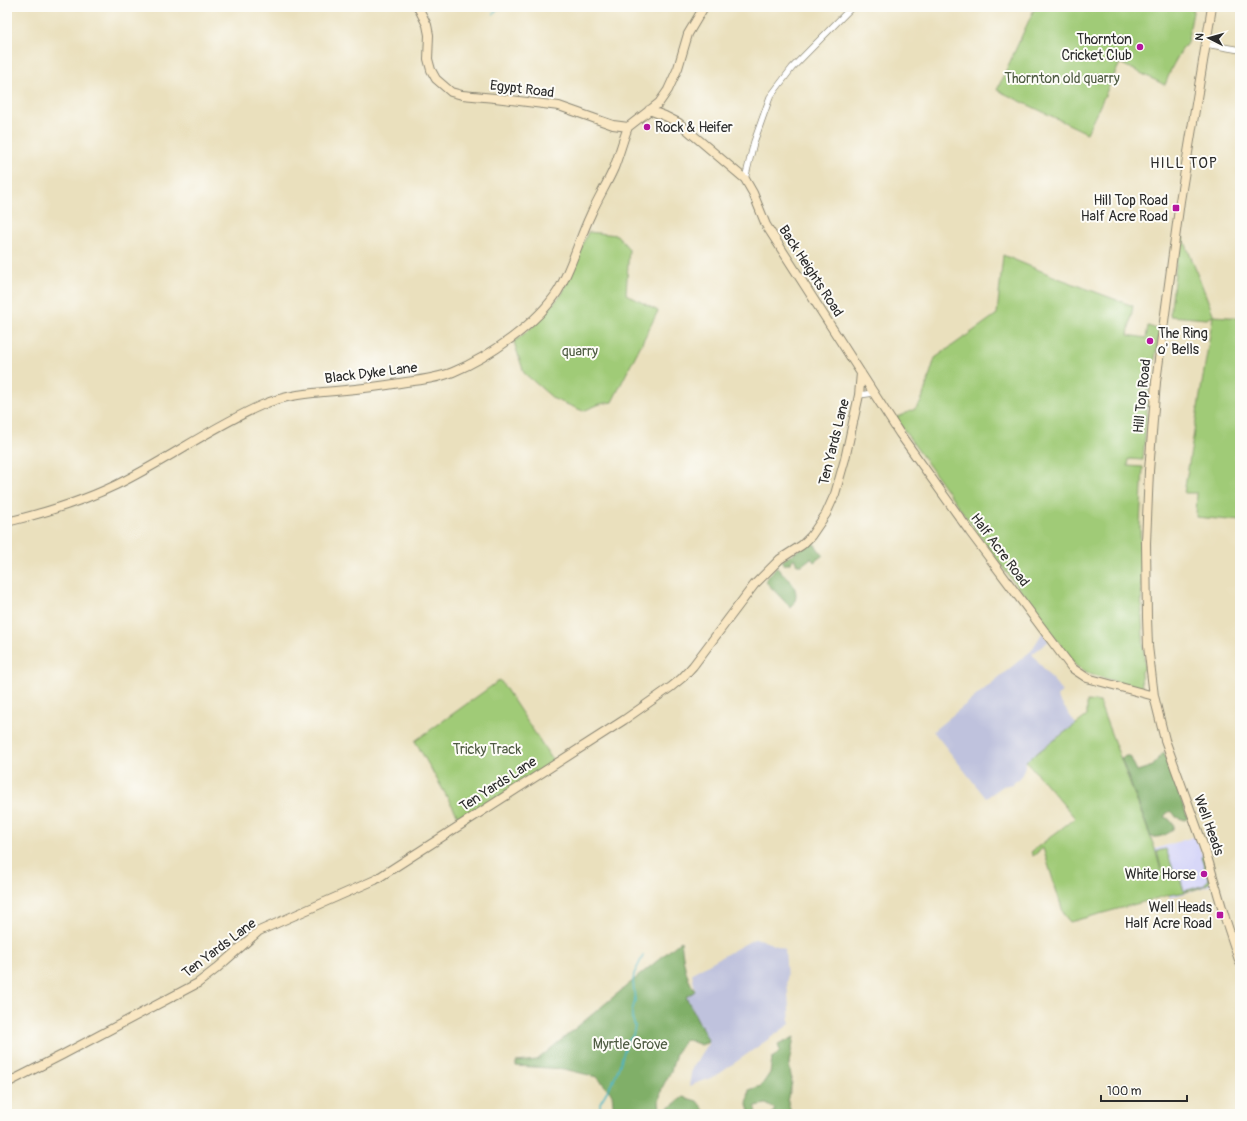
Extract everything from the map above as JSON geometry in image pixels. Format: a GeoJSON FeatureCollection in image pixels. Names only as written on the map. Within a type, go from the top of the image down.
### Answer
{"type":"FeatureCollection","features":[{"type":"Feature","properties":{"kind":"street","name":"Egypt Road"},"geometry":{"type":"LineString","coordinates":[[418,7],[427,25],[428,59],[431,70],[436,79],[451,92],[462,95],[559,106],[613,125],[628,127]]}},
{"type":"Feature","properties":{"kind":"street"},"geometry":{"type":"LineString","coordinates":[[628,127],[659,103],[668,90],[678,68],[688,34],[704,7]]}},
{"type":"Feature","properties":{"kind":"street"},"geometry":{"type":"LineString","coordinates":[[649,110],[679,123],[745,179],[754,142],[770,97],[792,68],[852,7]]}},
{"type":"Feature","properties":{"kind":"street","name":"Hill Top Road"},"geometry":{"type":"LineString","coordinates":[[1154,696],[1148,646],[1146,551],[1149,472],[1154,404],[1180,201],[1212,7]]}},
{"type":"Feature","properties":{"kind":"street"},"geometry":{"type":"LineString","coordinates":[[1206,44],[1240,50]]}},
{"type":"Feature","properties":{"kind":"street","name":"Black Dyke Lane"},"geometry":{"type":"LineString","coordinates":[[7,522],[81,501],[117,485],[227,423],[275,400],[301,394],[381,386],[429,379],[451,373],[470,364],[500,346],[523,329],[538,315],[557,292],[569,270],[591,214],[614,167],[628,127]]}},
{"type":"Feature","properties":{"kind":"street","name":"Back Heights Road"},"geometry":{"type":"LineString","coordinates":[[745,179],[753,193],[766,225],[861,373]]}},
{"type":"Feature","properties":{"kind":"street","name":"Half Acre Road"},"geometry":{"type":"LineString","coordinates":[[861,373],[900,434],[966,526],[1072,668],[1087,678],[1154,696]]}},
{"type":"Feature","properties":{"kind":"street","name":"Ten Yards Lane"},"geometry":{"type":"LineString","coordinates":[[7,1083],[198,983],[216,970],[259,931],[375,880],[624,720],[671,687],[693,666],[731,614],[767,570],[811,536],[826,514],[841,475],[859,395],[861,373]]}},
{"type":"Feature","properties":{"kind":"street"},"geometry":{"type":"LineString","coordinates":[[859,395],[874,393]]}},
{"type":"Feature","properties":{"kind":"street","name":"Well Heads"},"geometry":{"type":"LineString","coordinates":[[1154,696],[1165,740],[1206,853],[1240,963]]}},
{"type":"Feature","properties":{"kind":"shaded area"},"geometry":{"type":"Polygon","coordinates":[[[1043,632],[1049,641],[1032,654],[1062,691],[1057,697],[1076,724],[1026,761],[1020,778],[1012,784],[1003,786],[986,798],[933,731],[1031,651],[1043,632]]]}},
{"type":"Feature","properties":{"kind":"shaded area"},"geometry":{"type":"Polygon","coordinates":[[[1196,836],[1212,885],[1170,898],[1155,849],[1196,836]]]}},
{"type":"Feature","properties":{"kind":"shaded area"},"geometry":{"type":"Polygon","coordinates":[[[756,938],[785,949],[790,1024],[716,1076],[689,1086],[692,1068],[709,1042],[686,996],[695,991],[692,973],[756,938]]]}},
{"type":"Feature","properties":{"kind":"green space","name":"Thornton old quarry"},"geometry":{"type":"Polygon","coordinates":[[[1035,7],[1194,7],[1187,43],[1172,67],[1165,85],[1120,63],[1087,133],[997,90],[1035,7]]]}},
{"type":"Feature","properties":{"kind":"green space","name":"quarry"},"geometry":{"type":"Polygon","coordinates":[[[588,232],[617,235],[629,249],[626,294],[658,311],[612,402],[600,404],[583,411],[554,399],[524,373],[514,342],[533,326],[562,294],[588,232]]]}},
{"type":"Feature","properties":{"kind":"green space"},"geometry":{"type":"Polygon","coordinates":[[[1183,237],[1214,316],[1240,318],[1240,521],[1196,517],[1197,493],[1184,493],[1213,316],[1207,319],[1170,316],[1179,239],[1183,237]]]}},
{"type":"Feature","properties":{"kind":"green space"},"geometry":{"type":"Polygon","coordinates":[[[1003,255],[1058,278],[1133,306],[1128,335],[1146,338],[1148,326],[1160,330],[1154,364],[1151,363],[1143,460],[1129,459],[1128,466],[1143,467],[1140,525],[1142,618],[1145,669],[1141,672],[1142,689],[1090,674],[1076,666],[984,542],[895,418],[915,409],[921,402],[935,358],[997,314],[1003,255]]]}},
{"type":"Feature","properties":{"kind":"green space"},"geometry":{"type":"Polygon","coordinates":[[[812,541],[823,555],[814,562],[811,558],[802,565],[797,565],[794,558],[790,563],[784,565],[782,561],[812,541]]]}},
{"type":"Feature","properties":{"kind":"green space"},"geometry":{"type":"Polygon","coordinates":[[[776,567],[789,580],[796,592],[796,598],[791,608],[765,581],[776,567]]]}},
{"type":"Feature","properties":{"kind":"green space","name":"Tricky Track"},"geometry":{"type":"Polygon","coordinates":[[[500,680],[554,762],[462,823],[415,741],[500,680]]]}},
{"type":"Feature","properties":{"kind":"green space"},"geometry":{"type":"Polygon","coordinates":[[[1087,701],[1099,702],[1155,849],[1164,881],[1157,851],[1166,849],[1174,872],[1178,871],[1184,891],[1205,885],[1191,891],[1169,895],[1070,922],[1064,915],[1043,848],[1033,856],[1031,852],[1075,818],[1026,761],[1087,716],[1087,701]]]}},
{"type":"Feature","properties":{"kind":"green space"},"geometry":{"type":"Polygon","coordinates":[[[1164,752],[1188,819],[1185,820],[1176,817],[1171,811],[1164,817],[1169,819],[1174,825],[1173,830],[1162,836],[1151,837],[1121,758],[1130,756],[1137,771],[1153,766],[1164,752]]]}},
{"type":"Feature","properties":{"kind":"green space"},"geometry":{"type":"Polygon","coordinates":[[[1205,856],[1211,882],[1205,885],[1205,883],[1209,880],[1201,857],[1205,856]]]}},
{"type":"Feature","properties":{"kind":"green space","name":"Myrtle Grove"},"geometry":{"type":"Polygon","coordinates":[[[681,941],[687,974],[695,991],[686,997],[709,1042],[701,1045],[686,1039],[676,1053],[671,1071],[662,1088],[659,1102],[661,1114],[614,1114],[612,1094],[597,1077],[564,1069],[516,1066],[516,1062],[537,1060],[681,941]]]}},
{"type":"Feature","properties":{"kind":"green space"},"geometry":{"type":"Polygon","coordinates":[[[794,1037],[789,1063],[792,1082],[788,1102],[791,1112],[794,1114],[772,1114],[775,1109],[766,1104],[756,1106],[755,1114],[745,1114],[749,1111],[747,1105],[749,1090],[761,1086],[770,1073],[772,1058],[780,1051],[778,1045],[794,1037]]]}},
{"type":"Feature","properties":{"kind":"green space"},"geometry":{"type":"Polygon","coordinates":[[[683,1097],[697,1101],[707,1114],[661,1114],[683,1097]]]}},
{"type":"Feature","properties":{"kind":"waterway"},"geometry":{"type":"LineString","coordinates":[[494,14],[497,9],[510,7]]}},
{"type":"Feature","properties":{"kind":"waterway"},"geometry":{"type":"LineString","coordinates":[[601,1114],[600,1103],[613,1081],[626,1045],[633,1035],[635,1026],[632,1018],[632,1011],[635,1001],[633,981],[634,974],[643,956]]}},
{"type":"Feature","properties":{"kind":"place","name":"Thornton Cricket Club"},"geometry":{"type":"Point","coordinates":[1140,47]}},
{"type":"Feature","properties":{"kind":"place","name":"Rock & Heifer"},"geometry":{"type":"Point","coordinates":[647,127]}},
{"type":"Feature","properties":{"kind":"place","name":"Hill Top Road Half Acre Road"},"geometry":{"type":"Point","coordinates":[1176,208]}},
{"type":"Feature","properties":{"kind":"place","name":"The Ring o' Bells"},"geometry":{"type":"Point","coordinates":[1150,341]}},
{"type":"Feature","properties":{"kind":"place","name":"White Horse"},"geometry":{"type":"Point","coordinates":[1204,874]}},
{"type":"Feature","properties":{"kind":"place","name":"Well Heads Half Acre Road"},"geometry":{"type":"Point","coordinates":[1220,915]}},
{"type":"Feature","properties":{"kind":"district","name":"HILL TOP"},"geometry":{"type":"Point","coordinates":[1184,163]}}]}
